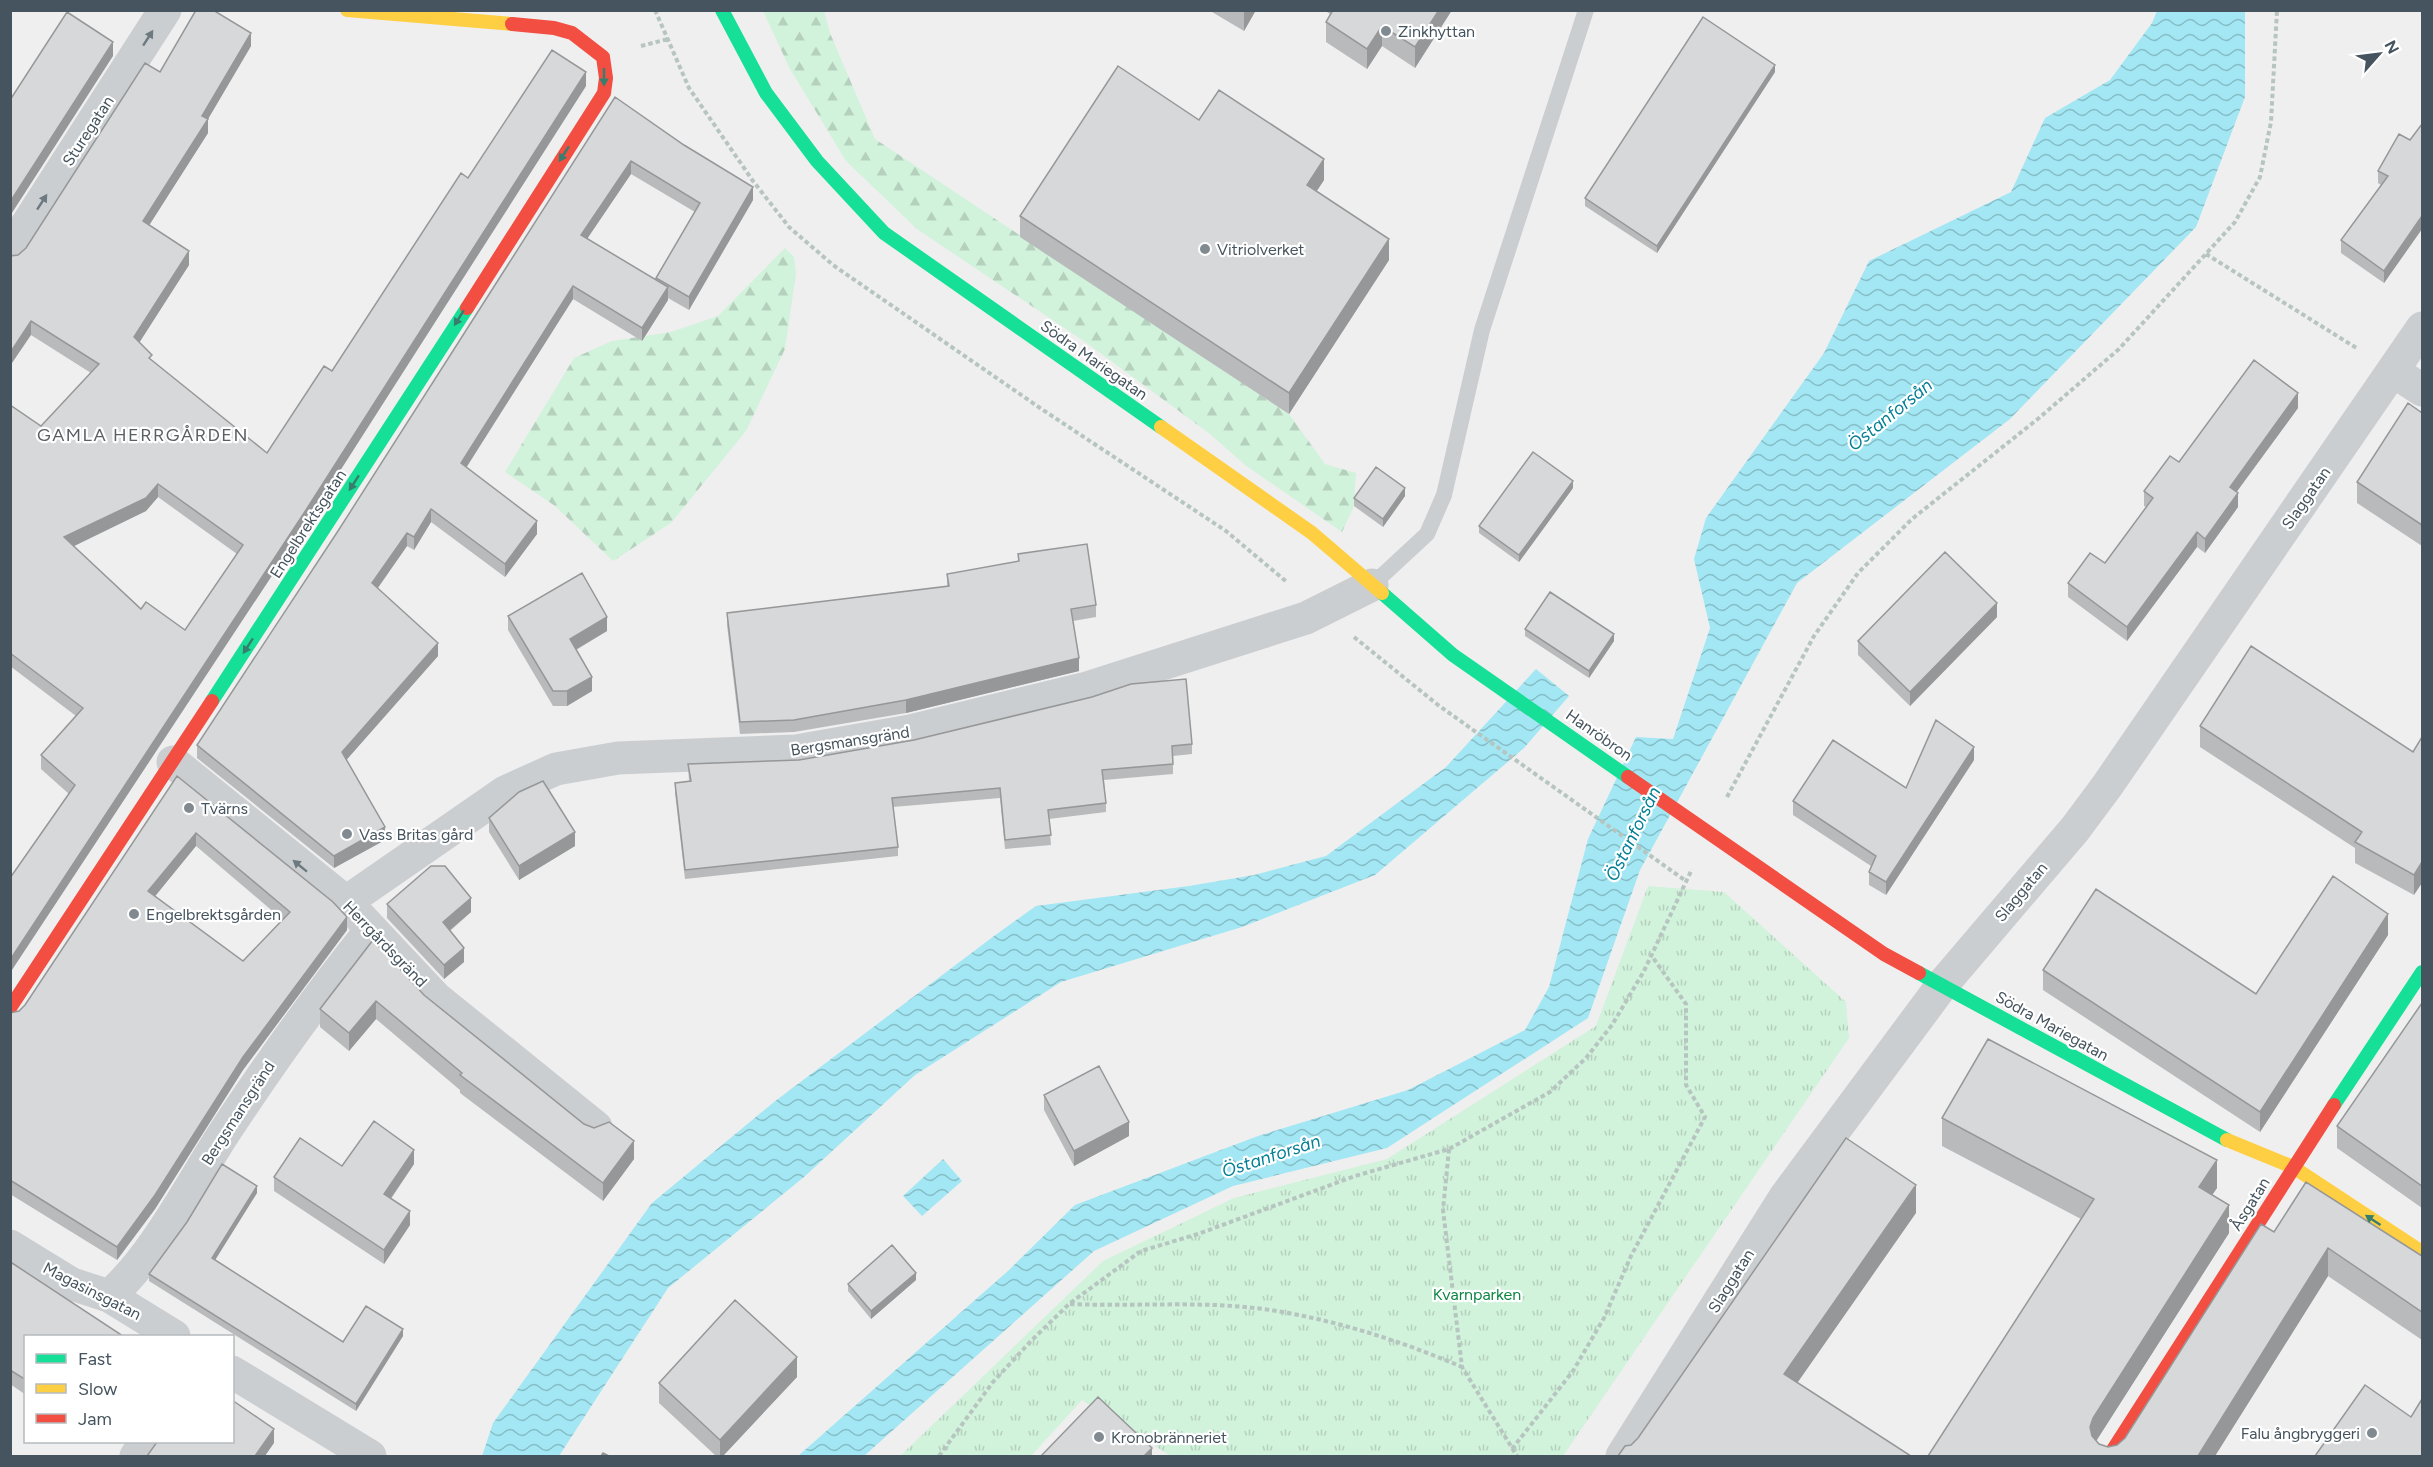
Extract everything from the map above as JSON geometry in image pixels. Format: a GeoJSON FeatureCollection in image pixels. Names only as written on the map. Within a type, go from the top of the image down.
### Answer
{"type":"FeatureCollection","features":[{"type":"Feature","properties":{"kind":"street","name":"Sturegatan"},"geometry":{"type":"LineString","coordinates":[[10,251],[165,10]]}},
{"type":"Feature","properties":{"kind":"street","name":"Engelbrektsgatan"},"geometry":{"type":"LineString","coordinates":[[10,1008],[173,762],[604,93],[606,78],[603,57],[597,50],[572,33],[554,28],[347,10]]}},
{"type":"Feature","properties":{"kind":"street","name":"Södra Mariegatan"},"geometry":{"type":"LineString","coordinates":[[722,10],[766,93],[817,161],[884,233],[1284,513],[1453,655],[1501,688]]}},
{"type":"Feature","properties":{"kind":"street","name":"Slaggatan"},"geometry":{"type":"LineString","coordinates":[[1622,1456],[1785,1197],[1943,984],[2074,829],[2107,786],[2422,328]]}},
{"type":"Feature","properties":{"kind":"street"},"geometry":{"type":"LineString","coordinates":[[2393,371],[2422,390]]}},
{"type":"Feature","properties":{"kind":"street","name":"Bergsmansgränd"},"geometry":{"type":"LineString","coordinates":[[346,902],[505,792],[556,769],[618,758],[796,751],[942,724],[1087,688],[1306,618],[1372,585]]}},
{"type":"Feature","properties":{"kind":"street","name":"Hanröbron"},"geometry":{"type":"LineString","coordinates":[[1501,688],[1677,810]]}},
{"type":"Feature","properties":{"kind":"street","name":"Herrgårdsgränd"},"geometry":{"type":"LineString","coordinates":[[173,762],[346,902],[436,998],[596,1127]]}},
{"type":"Feature","properties":{"kind":"street","name":"Södra Mariegatan"},"geometry":{"type":"LineString","coordinates":[[1677,810],[1884,954],[2239,1145],[2293,1167],[2422,1252]]}},
{"type":"Feature","properties":{"kind":"street","name":"Bergsmansgränd"},"geometry":{"type":"LineString","coordinates":[[109,1296],[146,1254],[263,1073],[312,1004],[370,930]]}},
{"type":"Feature","properties":{"kind":"street","name":"Åsgatan"},"geometry":{"type":"LineString","coordinates":[[2109,1456],[2293,1167],[2422,972]]}},
{"type":"Feature","properties":{"kind":"street","name":"Magasinsgatan"},"geometry":{"type":"LineString","coordinates":[[10,1246],[72,1284],[109,1296],[172,1335]]}},
{"type":"Feature","properties":{"kind":"street"},"geometry":{"type":"LineString","coordinates":[[234,1373],[370,1456]]}},
{"type":"Feature","properties":{"kind":"street"},"geometry":{"type":"LineString","coordinates":[[136,1456],[145,1443]]}},
{"type":"Feature","properties":{"kind":"lane"},"geometry":{"type":"LineString","coordinates":[[1372,585],[1426,534],[1444,495],[1482,330],[1586,10]]}},
{"type":"Feature","properties":{"kind":"path"},"geometry":{"type":"LineString","coordinates":[[939,1456],[993,1382],[1070,1304],[1141,1251],[1198,1234],[1355,1176],[1449,1149],[1550,1092],[1586,1058],[1612,1025],[1651,955],[1751,750],[1814,636],[1858,573],[1912,519],[2039,418],[2119,349],[2235,222],[2260,177],[2271,122],[2277,10]]}},
{"type":"Feature","properties":{"kind":"path"},"geometry":{"type":"LineString","coordinates":[[2206,254],[2393,371]]}},
{"type":"Feature","properties":{"kind":"path"},"geometry":{"type":"LineString","coordinates":[[1438,705],[1686,881]]}},
{"type":"Feature","properties":{"kind":"path"},"geometry":{"type":"LineString","coordinates":[[1512,1449],[1573,1371],[1604,1318],[1631,1256],[1705,1117],[1686,1085],[1686,1004],[1651,955]]}},
{"type":"Feature","properties":{"kind":"path"},"geometry":{"type":"LineString","coordinates":[[1449,1149],[1443,1210],[1462,1367],[1517,1456]]}},
{"type":"Feature","properties":{"kind":"path"},"geometry":{"type":"LineString","coordinates":[[1070,1304],[1165,1303],[1269,1310],[1339,1324],[1426,1352],[1462,1367]]}},
{"type":"Feature","properties":{"kind":"green space"},"geometry":{"type":"Polygon","coordinates":[[[763,11],[824,11],[830,33],[875,139],[1289,414],[1325,464],[1356,473],[1354,506],[1342,532],[1245,465],[1210,434],[1088,344],[917,229],[846,161],[790,69],[763,11]]]}},
{"type":"Feature","properties":{"kind":"green space"},"geometry":{"type":"Polygon","coordinates":[[[785,248],[794,257],[796,273],[785,349],[746,431],[671,523],[613,561],[555,506],[505,472],[574,358],[612,341],[671,332],[718,316],[785,248]]]}},
{"type":"Feature","properties":{"kind":"green space","name":"Kvarnparken"},"geometry":{"type":"Polygon","coordinates":[[[1648,886],[1724,892],[1846,1002],[1849,1038],[1563,1456],[1171,1456],[1082,1400],[1031,1456],[900,1456],[1103,1261],[1234,1198],[1387,1159],[1596,1026],[1648,886]]]}},
{"type":"Feature","properties":{"kind":"water","name":"Östanforsån"},"geometry":{"type":"Polygon","coordinates":[[[2157,11],[2245,11],[2245,97],[2196,227],[2010,419],[1797,583],[1640,870],[1588,1018],[1387,1148],[1233,1186],[1094,1251],[864,1456],[798,1456],[1009,1270],[1075,1205],[1258,1136],[1408,1090],[1525,1030],[1549,987],[1588,839],[1636,737],[1673,739],[1710,628],[1694,559],[1706,518],[1824,353],[1869,261],[2011,192],[2045,118],[2110,80],[2152,23],[2157,11]]]}},
{"type":"Feature","properties":{"kind":"water"},"geometry":{"type":"Polygon","coordinates":[[[1536,669],[1569,696],[1524,748],[1375,875],[1242,927],[1061,982],[915,1075],[804,1177],[668,1288],[559,1456],[482,1456],[493,1423],[652,1203],[774,1102],[994,936],[1036,906],[1254,875],[1326,856],[1446,767],[1536,669]]]}},
{"type":"Feature","properties":{"kind":"water"},"geometry":{"type":"Polygon","coordinates":[[[943,1159],[962,1181],[922,1216],[903,1196],[943,1159]]]}},
{"type":"Feature","properties":{"kind":"building"},"geometry":{"type":"Polygon","coordinates":[[[196,10],[213,10],[251,33],[202,116],[208,119],[143,221],[189,251],[134,337],[152,355],[149,358],[267,453],[324,366],[332,371],[461,173],[468,178],[552,50],[586,72],[306,510],[10,960],[10,878],[75,785],[41,755],[83,708],[10,653],[10,405],[41,426],[99,364],[31,321],[10,353],[10,256],[18,255],[26,248],[145,63],[160,72],[196,10]],[[158,484],[146,498],[64,537],[141,609],[146,602],[185,630],[243,545],[158,484]]]}},
{"type":"Feature","properties":{"kind":"building"},"geometry":{"type":"Polygon","coordinates":[[[1333,10],[1439,10],[1415,47],[1382,26],[1367,49],[1326,22],[1333,10]]]}},
{"type":"Feature","properties":{"kind":"building"},"geometry":{"type":"Polygon","coordinates":[[[67,12],[113,42],[10,202],[10,100],[67,12]]]}},
{"type":"Feature","properties":{"kind":"building"},"geometry":{"type":"Polygon","coordinates":[[[1703,17],[1775,65],[1657,246],[1585,198],[1703,17]]]}},
{"type":"Feature","properties":{"kind":"building","name":"Vitriolverket"},"geometry":{"type":"Polygon","coordinates":[[[1118,66],[1199,120],[1219,90],[1324,159],[1307,185],[1389,239],[1289,393],[1020,216],[1118,66]]]}},
{"type":"Feature","properties":{"kind":"building"},"geometry":{"type":"Polygon","coordinates":[[[615,97],[684,145],[753,187],[689,297],[656,278],[700,203],[631,161],[581,235],[668,287],[642,328],[573,286],[461,463],[537,521],[505,564],[431,509],[414,537],[407,533],[372,583],[438,643],[342,752],[385,827],[334,856],[197,745],[338,531],[615,97]]]}},
{"type":"Feature","properties":{"kind":"building"},"geometry":{"type":"Polygon","coordinates":[[[2422,124],[2422,216],[2384,271],[2341,240],[2388,176],[2378,171],[2399,134],[2410,140],[2422,124]]]}},
{"type":"Feature","properties":{"kind":"building"},"geometry":{"type":"Polygon","coordinates":[[[2254,360],[2298,393],[2230,487],[2238,493],[2205,539],[2197,532],[2127,627],[2068,583],[2090,553],[2105,563],[2153,498],[2144,491],[2170,456],[2179,462],[2254,360]]]}},
{"type":"Feature","properties":{"kind":"building"},"geometry":{"type":"Polygon","coordinates":[[[2408,403],[2422,413],[2422,525],[2357,482],[2408,403]]]}},
{"type":"Feature","properties":{"kind":"building"},"geometry":{"type":"Polygon","coordinates":[[[1533,452],[1573,481],[1519,555],[1479,526],[1533,452]]]}},
{"type":"Feature","properties":{"kind":"building"},"geometry":{"type":"Polygon","coordinates":[[[1376,467],[1405,488],[1383,519],[1354,498],[1376,467]]]}},
{"type":"Feature","properties":{"kind":"building"},"geometry":{"type":"Polygon","coordinates":[[[1087,544],[1096,605],[1071,609],[1079,658],[906,700],[794,720],[740,722],[727,613],[949,586],[947,574],[1019,561],[1018,554],[1087,544]]]}},
{"type":"Feature","properties":{"kind":"building"},"geometry":{"type":"Polygon","coordinates":[[[1945,552],[1997,603],[1910,692],[1858,641],[1945,552]]]}},
{"type":"Feature","properties":{"kind":"building"},"geometry":{"type":"Polygon","coordinates":[[[582,573],[607,617],[570,639],[592,677],[567,691],[553,691],[508,616],[582,573]]]}},
{"type":"Feature","properties":{"kind":"building"},"geometry":{"type":"Polygon","coordinates":[[[1550,592],[1614,634],[1589,671],[1525,629],[1550,592]]]}},
{"type":"Feature","properties":{"kind":"building"},"geometry":{"type":"Polygon","coordinates":[[[2251,646],[2413,752],[2422,737],[2422,862],[2414,875],[2355,842],[2362,832],[2200,726],[2251,646]]]}},
{"type":"Feature","properties":{"kind":"building"},"geometry":{"type":"Polygon","coordinates":[[[1186,679],[1192,744],[1172,746],[1173,764],[1102,770],[1106,803],[1048,810],[1051,835],[1005,840],[1000,788],[892,798],[898,847],[685,870],[675,783],[691,781],[688,764],[799,760],[914,740],[1092,697],[1131,684],[1186,679]]]}},
{"type":"Feature","properties":{"kind":"building"},"geometry":{"type":"Polygon","coordinates":[[[1936,720],[1974,747],[1886,882],[1869,872],[1876,856],[1793,801],[1833,740],[1906,788],[1936,720]]]}},
{"type":"Feature","properties":{"kind":"building"},"geometry":{"type":"Polygon","coordinates":[[[177,776],[333,902],[347,917],[243,1057],[155,1195],[117,1247],[10,1180],[10,1013],[19,1011],[177,776]],[[196,833],[148,891],[243,961],[290,912],[196,833]]]}},
{"type":"Feature","properties":{"kind":"building"},"geometry":{"type":"Polygon","coordinates":[[[543,781],[575,832],[519,866],[489,818],[519,792],[543,781]]]}},
{"type":"Feature","properties":{"kind":"building"},"geometry":{"type":"Polygon","coordinates":[[[431,866],[445,866],[471,898],[443,922],[464,948],[444,965],[387,904],[431,866]]]}},
{"type":"Feature","properties":{"kind":"building"},"geometry":{"type":"Polygon","coordinates":[[[2333,876],[2388,914],[2260,1112],[2043,970],[2096,889],[2256,994],[2333,876]]]}},
{"type":"Feature","properties":{"kind":"building"},"geometry":{"type":"Polygon","coordinates":[[[373,940],[424,995],[584,1124],[594,1128],[609,1122],[634,1141],[603,1183],[460,1075],[462,1073],[376,1001],[349,1033],[320,1009],[373,940]]]}},
{"type":"Feature","properties":{"kind":"building"},"geometry":{"type":"Polygon","coordinates":[[[2422,1003],[2422,1186],[2337,1126],[2422,1003]]]}},
{"type":"Feature","properties":{"kind":"building"},"geometry":{"type":"Polygon","coordinates":[[[1988,1039],[2217,1160],[2199,1187],[2229,1205],[2093,1418],[2090,1427],[2092,1436],[2099,1444],[2108,1447],[2117,1445],[2125,1438],[2261,1224],[2274,1232],[2306,1182],[2422,1256],[2422,1312],[2328,1248],[2198,1456],[1928,1456],[2094,1199],[1942,1118],[1988,1039]]]}},
{"type":"Feature","properties":{"kind":"building"},"geometry":{"type":"Polygon","coordinates":[[[1099,1066],[1129,1122],[1074,1151],[1044,1095],[1099,1066]]]}},
{"type":"Feature","properties":{"kind":"building"},"geometry":{"type":"Polygon","coordinates":[[[374,1121],[414,1150],[384,1194],[410,1211],[384,1250],[274,1177],[300,1138],[342,1166],[374,1121]]]}},
{"type":"Feature","properties":{"kind":"building"},"geometry":{"type":"Polygon","coordinates":[[[1846,1138],[1916,1185],[1784,1374],[1911,1456],[1618,1456],[1625,1446],[1631,1445],[1638,1438],[1846,1138]]]}},
{"type":"Feature","properties":{"kind":"building"},"geometry":{"type":"Polygon","coordinates":[[[222,1164],[257,1186],[212,1258],[343,1342],[366,1306],[403,1329],[356,1404],[149,1274],[187,1222],[222,1164]]]}},
{"type":"Feature","properties":{"kind":"building"},"geometry":{"type":"Polygon","coordinates":[[[892,1245],[916,1273],[871,1311],[848,1284],[892,1245]]]}},
{"type":"Feature","properties":{"kind":"building"},"geometry":{"type":"Polygon","coordinates":[[[12,1263],[121,1335],[24,1335],[24,1379],[10,1370],[10,1265],[12,1263]]]}},
{"type":"Feature","properties":{"kind":"building"},"geometry":{"type":"Polygon","coordinates":[[[735,1300],[797,1357],[720,1440],[659,1383],[735,1300]]]}},
{"type":"Feature","properties":{"kind":"building"},"geometry":{"type":"Polygon","coordinates":[[[2365,1385],[2411,1417],[2422,1399],[2422,1456],[2315,1456],[2365,1385]]]}},
{"type":"Feature","properties":{"kind":"building"},"geometry":{"type":"Polygon","coordinates":[[[1098,1397],[1152,1448],[1144,1456],[1041,1456],[1098,1397]]]}},
{"type":"Feature","properties":{"kind":"building"},"geometry":{"type":"Polygon","coordinates":[[[234,1401],[274,1429],[255,1456],[147,1456],[156,1443],[234,1443],[234,1401]]]}},
{"type":"Feature","properties":{"kind":"traffic: fast"},"geometry":{"type":"LineString","coordinates":[[722,10],[766,93],[817,161],[884,233],[1161,427]]}},
{"type":"Feature","properties":{"kind":"traffic: fast"},"geometry":{"type":"LineString","coordinates":[[212,701],[467,308]]}},
{"type":"Feature","properties":{"kind":"traffic: fast"},"geometry":{"type":"LineString","coordinates":[[1382,593],[1453,655],[1628,777]]}},
{"type":"Feature","properties":{"kind":"traffic: fast"},"geometry":{"type":"LineString","coordinates":[[2334,1105],[2422,972]]}},
{"type":"Feature","properties":{"kind":"traffic: fast"},"geometry":{"type":"LineString","coordinates":[[1919,973],[2227,1140]]}},
{"type":"Feature","properties":{"kind":"traffic: slow"},"geometry":{"type":"LineString","coordinates":[[347,10],[512,24]]}},
{"type":"Feature","properties":{"kind":"traffic: slow"},"geometry":{"type":"LineString","coordinates":[[1161,427],[1312,533],[1382,593]]}},
{"type":"Feature","properties":{"kind":"traffic: slow"},"geometry":{"type":"LineString","coordinates":[[2227,1140],[2293,1167],[2422,1252]]}},
{"type":"Feature","properties":{"kind":"traffic: jam"},"geometry":{"type":"LineString","coordinates":[[467,308],[604,93],[606,78],[603,57],[572,33],[554,28],[512,24]]}},
{"type":"Feature","properties":{"kind":"traffic: jam"},"geometry":{"type":"LineString","coordinates":[[10,1008],[212,701]]}},
{"type":"Feature","properties":{"kind":"traffic: jam"},"geometry":{"type":"LineString","coordinates":[[1628,777],[1884,954],[1919,973]]}},
{"type":"Feature","properties":{"kind":"traffic: jam"},"geometry":{"type":"LineString","coordinates":[[2109,1456],[2334,1105]]}},
{"type":"Feature","properties":{"kind":"place","name":"Zinkhyttan"},"geometry":{"type":"Point","coordinates":[1386,31]}},
{"type":"Feature","properties":{"kind":"place","name":"Vitriolverket"},"geometry":{"type":"Point","coordinates":[1205,249]}},
{"type":"Feature","properties":{"kind":"place","name":"Tvärns"},"geometry":{"type":"Point","coordinates":[189,808]}},
{"type":"Feature","properties":{"kind":"place","name":"Vass Britas gård"},"geometry":{"type":"Point","coordinates":[347,834]}},
{"type":"Feature","properties":{"kind":"place","name":"Engelbrektsgården"},"geometry":{"type":"Point","coordinates":[134,914]}},
{"type":"Feature","properties":{"kind":"place","name":"Falu ångbryggeri"},"geometry":{"type":"Point","coordinates":[2372,1433]}},
{"type":"Feature","properties":{"kind":"place","name":"Kronobränneriet"},"geometry":{"type":"Point","coordinates":[1099,1437]}},
{"type":"Feature","properties":{"kind":"district","name":"GAMLA HERRGÅRDEN"},"geometry":{"type":"Point","coordinates":[143,435]}}]}
